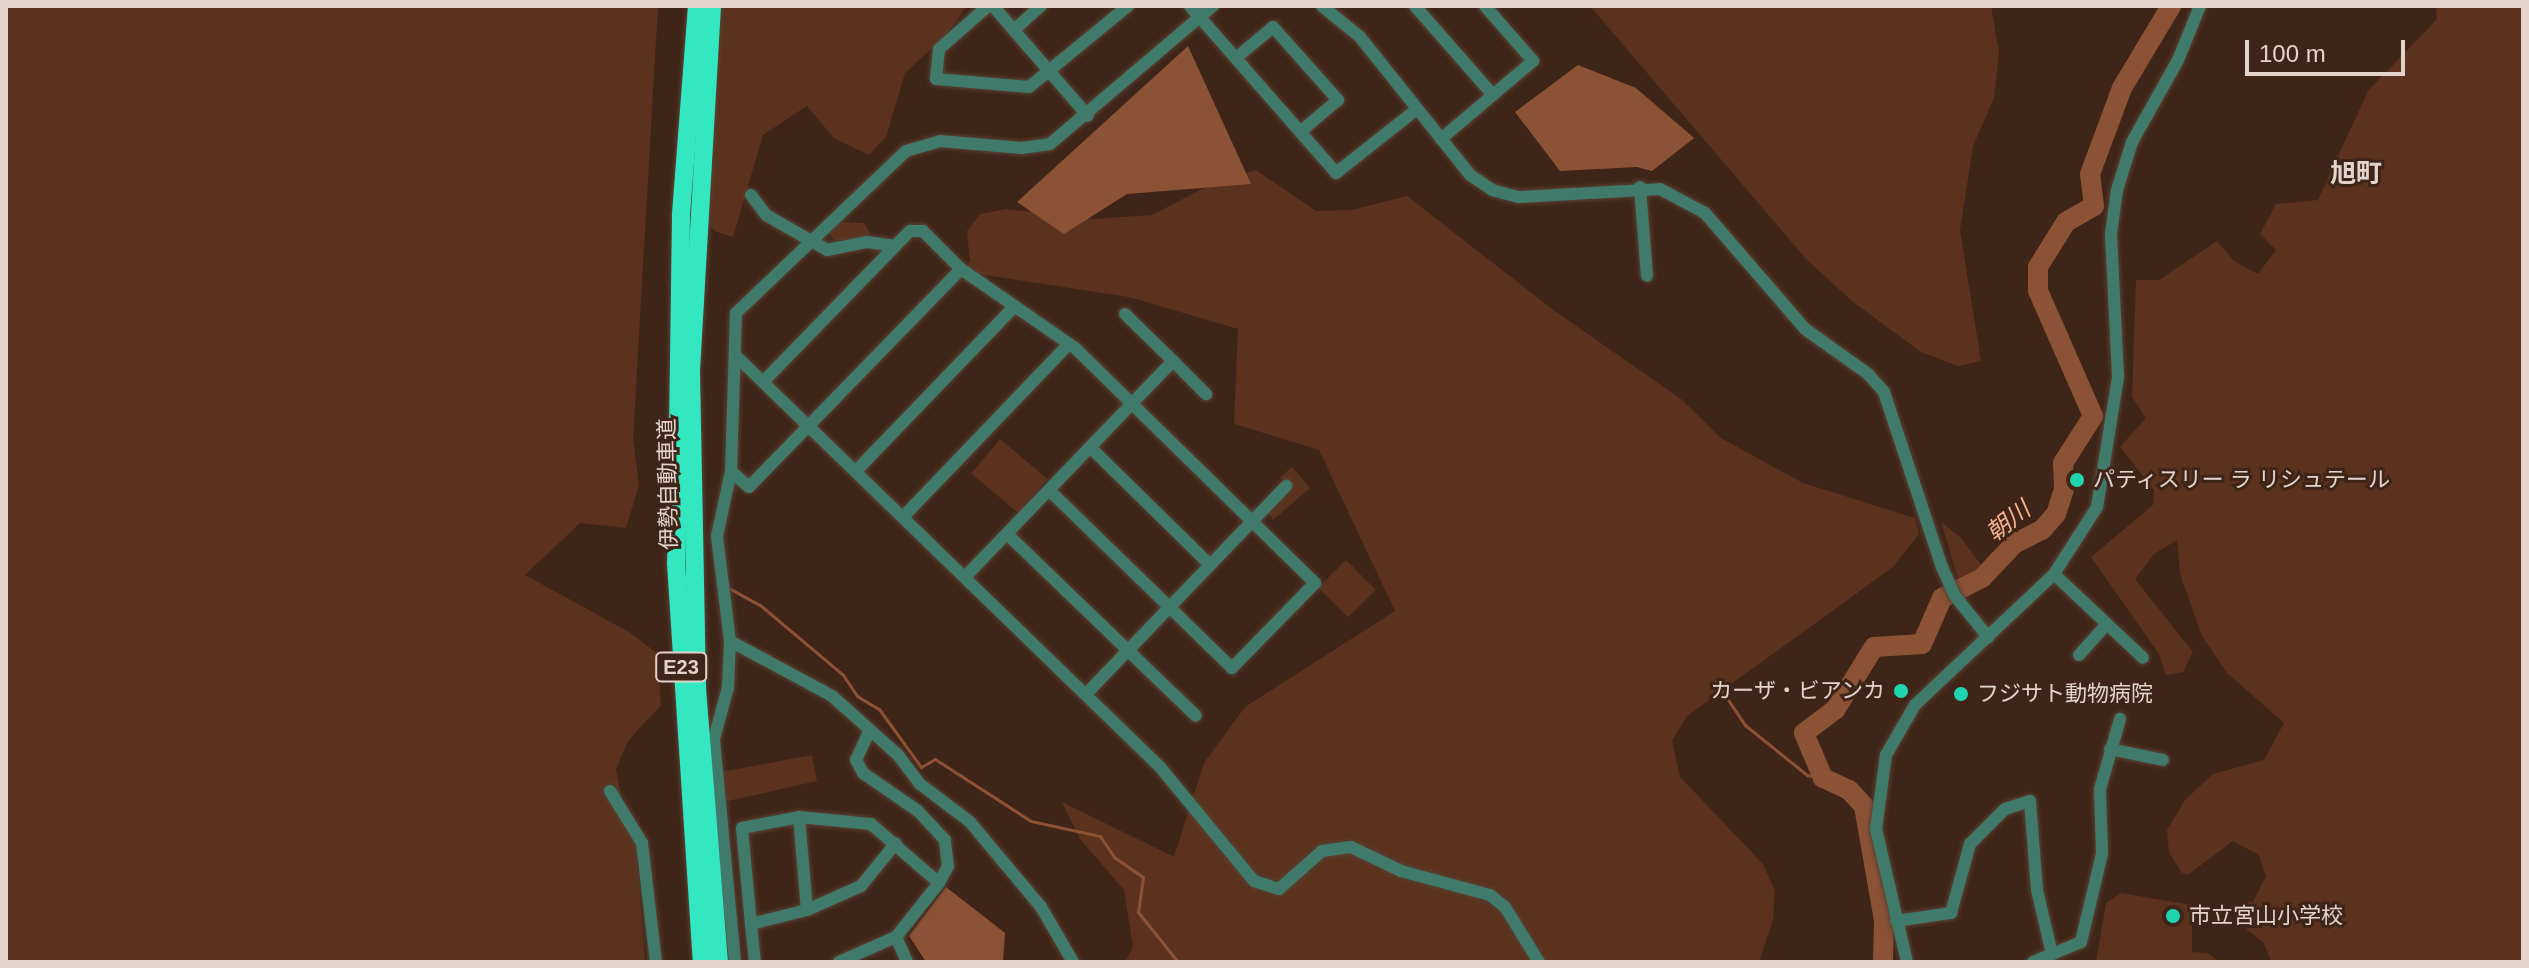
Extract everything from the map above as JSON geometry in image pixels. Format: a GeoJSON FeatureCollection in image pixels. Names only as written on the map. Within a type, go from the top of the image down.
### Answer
{"type":"FeatureCollection","features":[{"type":"Feature","properties":{"kind":"highway","name":"伊勢自動車道"},"geometry":{"type":"LineString","coordinates":[[697,6],[677,578],[702,962]]}},
{"type":"Feature","properties":{"kind":"highway","name":"伊勢自動車道"},"geometry":{"type":"LineString","coordinates":[[696,100],[712,6]]}},
{"type":"Feature","properties":{"kind":"highway","name":"伊勢自動車道"},"geometry":{"type":"LineString","coordinates":[[684,372],[697,689],[719,962]]}},
{"type":"Feature","properties":{"kind":"street"},"geometry":{"type":"LineString","coordinates":[[1088,116],[1051,73],[1014,30],[990,6],[939,49],[936,79],[1021,89],[1051,73],[1128,6]]}},
{"type":"Feature","properties":{"kind":"street"},"geometry":{"type":"LineString","coordinates":[[1014,30],[1041,6]]}},
{"type":"Feature","properties":{"kind":"street"},"geometry":{"type":"LineString","coordinates":[[1190,6],[1336,173],[1417,109]]}},
{"type":"Feature","properties":{"kind":"street"},"geometry":{"type":"LineString","coordinates":[[752,947],[734,955],[714,739],[728,687],[730,641],[717,536],[731,471],[736,313],[807,240],[893,160],[917,146],[940,141],[1040,146],[1088,116],[1213,6]]}},
{"type":"Feature","properties":{"kind":"street"},"geometry":{"type":"LineString","coordinates":[[1322,6],[1360,37],[1470,175],[1509,196],[1640,187],[1669,191],[1697,206],[1811,335],[1877,383],[1890,403],[1949,583],[1955,596],[1988,637]]}},
{"type":"Feature","properties":{"kind":"street"},"geometry":{"type":"LineString","coordinates":[[1415,6],[1493,95]]}},
{"type":"Feature","properties":{"kind":"street"},"geometry":{"type":"LineString","coordinates":[[1441,139],[1533,61],[1485,6]]}},
{"type":"Feature","properties":{"kind":"street"},"geometry":{"type":"LineString","coordinates":[[1907,962],[1876,829],[1886,755],[1915,705],[2054,574],[2097,507],[2118,377],[2111,234],[2119,181],[2132,142],[2178,60],[2200,6]]}},
{"type":"Feature","properties":{"kind":"street"},"geometry":{"type":"LineString","coordinates":[[1237,57],[1273,27],[1338,100],[1301,131]]}},
{"type":"Feature","properties":{"kind":"street"},"geometry":{"type":"LineString","coordinates":[[1640,187],[1647,276]]}},
{"type":"Feature","properties":{"kind":"street"},"geometry":{"type":"LineString","coordinates":[[751,195],[766,215],[827,250],[867,242],[895,246]]}},
{"type":"Feature","properties":{"kind":"street"},"geometry":{"type":"LineString","coordinates":[[763,382],[910,231],[923,231],[961,269],[1069,344],[1315,583],[1232,668],[1049,490]]}},
{"type":"Feature","properties":{"kind":"street"},"geometry":{"type":"LineString","coordinates":[[731,471],[749,487],[961,269]]}},
{"type":"Feature","properties":{"kind":"street"},"geometry":{"type":"LineString","coordinates":[[856,471],[1015,306]]}},
{"type":"Feature","properties":{"kind":"street"},"geometry":{"type":"LineString","coordinates":[[1125,314],[1206,394]]}},
{"type":"Feature","properties":{"kind":"street"},"geometry":{"type":"LineString","coordinates":[[903,517],[1069,344]]}},
{"type":"Feature","properties":{"kind":"street"},"geometry":{"type":"LineString","coordinates":[[735,355],[1160,767],[1264,888],[1290,883],[1322,851],[1351,847],[1401,871],[1490,895],[1505,907],[1539,962]]}},
{"type":"Feature","properties":{"kind":"street"},"geometry":{"type":"LineString","coordinates":[[965,577],[1173,361]]}},
{"type":"Feature","properties":{"kind":"street"},"geometry":{"type":"LineString","coordinates":[[1090,447],[1210,565]]}},
{"type":"Feature","properties":{"kind":"street"},"geometry":{"type":"LineString","coordinates":[[1086,694],[1286,486]]}},
{"type":"Feature","properties":{"kind":"street"},"geometry":{"type":"LineString","coordinates":[[1007,534],[1196,716]]}},
{"type":"Feature","properties":{"kind":"street"},"geometry":{"type":"LineString","coordinates":[[2054,574],[2143,658]]}},
{"type":"Feature","properties":{"kind":"street"},"geometry":{"type":"LineString","coordinates":[[2079,655],[2106,625]]}},
{"type":"Feature","properties":{"kind":"street"},"geometry":{"type":"LineString","coordinates":[[730,641],[813,682],[898,755],[920,784],[970,822],[1041,907],[1073,962]]}},
{"type":"Feature","properties":{"kind":"street"},"geometry":{"type":"LineString","coordinates":[[2033,962],[2081,942],[2102,854],[2100,789],[2120,719]]}},
{"type":"Feature","properties":{"kind":"street"},"geometry":{"type":"LineString","coordinates":[[839,962],[896,937],[939,883],[948,866],[945,840],[918,811],[863,773],[856,760],[869,732]]}},
{"type":"Feature","properties":{"kind":"street"},"geometry":{"type":"LineString","coordinates":[[2110,749],[2163,760]]}},
{"type":"Feature","properties":{"kind":"street"},"geometry":{"type":"LineString","coordinates":[[610,791],[642,843],[656,962]]}},
{"type":"Feature","properties":{"kind":"street"},"geometry":{"type":"LineString","coordinates":[[1896,921],[1951,913],[1970,844],[2005,809],[2030,801],[2037,890],[2052,954]]}},
{"type":"Feature","properties":{"kind":"street"},"geometry":{"type":"LineString","coordinates":[[755,962],[742,828],[799,817],[871,824],[939,883]]}},
{"type":"Feature","properties":{"kind":"street"},"geometry":{"type":"LineString","coordinates":[[799,817],[807,910]]}},
{"type":"Feature","properties":{"kind":"street"},"geometry":{"type":"LineString","coordinates":[[751,924],[807,910],[861,886],[896,843]]}},
{"type":"Feature","properties":{"kind":"street"},"geometry":{"type":"LineString","coordinates":[[896,937],[907,962]]}},
{"type":"Feature","properties":{"kind":"shaded area"},"geometry":{"type":"Polygon","coordinates":[[[6,6],[658,6],[633,439],[639,485],[626,528],[580,523],[525,575],[629,632],[657,653],[661,705],[628,741],[616,769],[622,801],[634,823],[645,962],[6,962],[6,6]]]}},
{"type":"Feature","properties":{"kind":"shaded area"},"geometry":{"type":"Polygon","coordinates":[[[714,6],[967,6],[946,35],[905,73],[886,137],[869,155],[834,138],[807,106],[763,135],[733,237],[715,231],[706,221],[714,6]]]}},
{"type":"Feature","properties":{"kind":"shaded area"},"geometry":{"type":"Polygon","coordinates":[[[1590,6],[1991,6],[1999,52],[1994,98],[1973,146],[1960,230],[1981,361],[1958,366],[1921,352],[1853,302],[1806,259],[1590,6]]]}},
{"type":"Feature","properties":{"kind":"shaded area"},"geometry":{"type":"Polygon","coordinates":[[[2436,6],[2523,6],[2523,962],[2272,962],[2263,942],[2247,930],[2246,902],[2253,902],[2266,876],[2259,855],[2233,841],[2189,874],[2182,873],[2169,852],[2167,830],[2185,800],[2213,774],[2264,760],[2284,723],[2227,673],[2202,636],[2180,574],[2177,540],[2154,554],[2135,579],[2193,652],[2183,672],[2166,675],[2159,654],[2091,557],[2153,505],[2154,490],[2120,447],[2146,418],[2132,397],[2136,280],[2159,280],[2217,241],[2234,261],[2258,274],[2276,250],[2260,234],[2276,204],[2318,200],[2368,91],[2437,19],[2436,6]]]}},
{"type":"Feature","properties":{"kind":"shaded area"},"geometry":{"type":"Polygon","coordinates":[[[1188,46],[1251,184],[1127,194],[1064,234],[1017,202],[1188,46]]]}},
{"type":"Feature","properties":{"kind":"shaded area"},"geometry":{"type":"Polygon","coordinates":[[[1578,65],[1636,88],[1694,138],[1652,171],[1637,167],[1560,171],[1515,112],[1578,65]]]}},
{"type":"Feature","properties":{"kind":"shaded area"},"geometry":{"type":"Polygon","coordinates":[[[1256,170],[1316,211],[1352,210],[1407,196],[1552,309],[1681,399],[1721,438],[1803,483],[1915,518],[1919,534],[1893,567],[1687,716],[1672,741],[1680,777],[1763,864],[1775,891],[1773,920],[1759,962],[1125,962],[1133,947],[1124,890],[1080,839],[1062,802],[1174,857],[1204,763],[1245,707],[1395,611],[1319,450],[1234,424],[1238,329],[1129,297],[959,271],[970,262],[967,231],[980,214],[1006,209],[1093,219],[1152,215],[1208,186],[1256,170]]]}},
{"type":"Feature","properties":{"kind":"shaded area"},"geometry":{"type":"Polygon","coordinates":[[[836,222],[864,223],[872,236],[835,241],[827,231],[836,222]]]}},
{"type":"Feature","properties":{"kind":"shaded area"},"geometry":{"type":"Polygon","coordinates":[[[1000,439],[1047,479],[1019,513],[971,473],[1000,439]]]}},
{"type":"Feature","properties":{"kind":"shaded area"},"geometry":{"type":"Polygon","coordinates":[[[1292,467],[1310,488],[1273,520],[1268,512],[1292,490],[1280,477],[1292,467]]]}},
{"type":"Feature","properties":{"kind":"shaded area"},"geometry":{"type":"Polygon","coordinates":[[[1941,522],[1961,538],[1982,566],[1958,579],[1941,522]]]}},
{"type":"Feature","properties":{"kind":"shaded area"},"geometry":{"type":"Polygon","coordinates":[[[1346,560],[1376,590],[1348,617],[1318,588],[1346,560]]]}},
{"type":"Feature","properties":{"kind":"shaded area"},"geometry":{"type":"Polygon","coordinates":[[[812,755],[817,781],[724,802],[721,772],[812,755]]]}},
{"type":"Feature","properties":{"kind":"shaded area"},"geometry":{"type":"Polygon","coordinates":[[[946,887],[1005,933],[1003,962],[926,962],[909,936],[946,887]]]}},
{"type":"Feature","properties":{"kind":"shaded area"},"geometry":{"type":"Polygon","coordinates":[[[2121,893],[2192,905],[2192,952],[2207,953],[2220,962],[2096,962],[2106,903],[2121,893]]]}},
{"type":"Feature","properties":{"kind":"waterway","name":"朝川"},"geometry":{"type":"LineString","coordinates":[[1883,962],[1884,920],[1864,806],[1849,790],[1823,778],[1804,733],[1835,710],[1874,647],[1922,644],[1942,598],[1982,578],[2014,544],[2042,530],[2056,514],[2064,489],[2063,463],[2093,416],[2038,291],[2038,267],[2066,222],[2094,206],[2090,174],[2122,88],[2171,6]]}},
{"type":"Feature","properties":{"kind":"waterway"},"geometry":{"type":"LineString","coordinates":[[727,587],[760,605],[843,675],[857,696],[879,709],[921,767],[935,759],[1031,821],[1100,836],[1114,857],[1143,877],[1138,912],[1178,962]]}},
{"type":"Feature","properties":{"kind":"waterway"},"geometry":{"type":"LineString","coordinates":[[1716,682],[1745,725],[1807,775],[1823,778]]}},
{"type":"Feature","properties":{"kind":"place","name":"パティスリー ラ リシュテール"},"geometry":{"type":"Point","coordinates":[2077,480]}},
{"type":"Feature","properties":{"kind":"place","name":"カーザ・ビアンカ"},"geometry":{"type":"Point","coordinates":[1901,691]}},
{"type":"Feature","properties":{"kind":"place","name":"フジサト動物病院"},"geometry":{"type":"Point","coordinates":[1961,694]}},
{"type":"Feature","properties":{"kind":"place","name":"市立宮山小学校"},"geometry":{"type":"Point","coordinates":[2173,916]}},
{"type":"Feature","properties":{"kind":"district","name":"旭町"},"geometry":{"type":"Point","coordinates":[2356,174]}}]}
